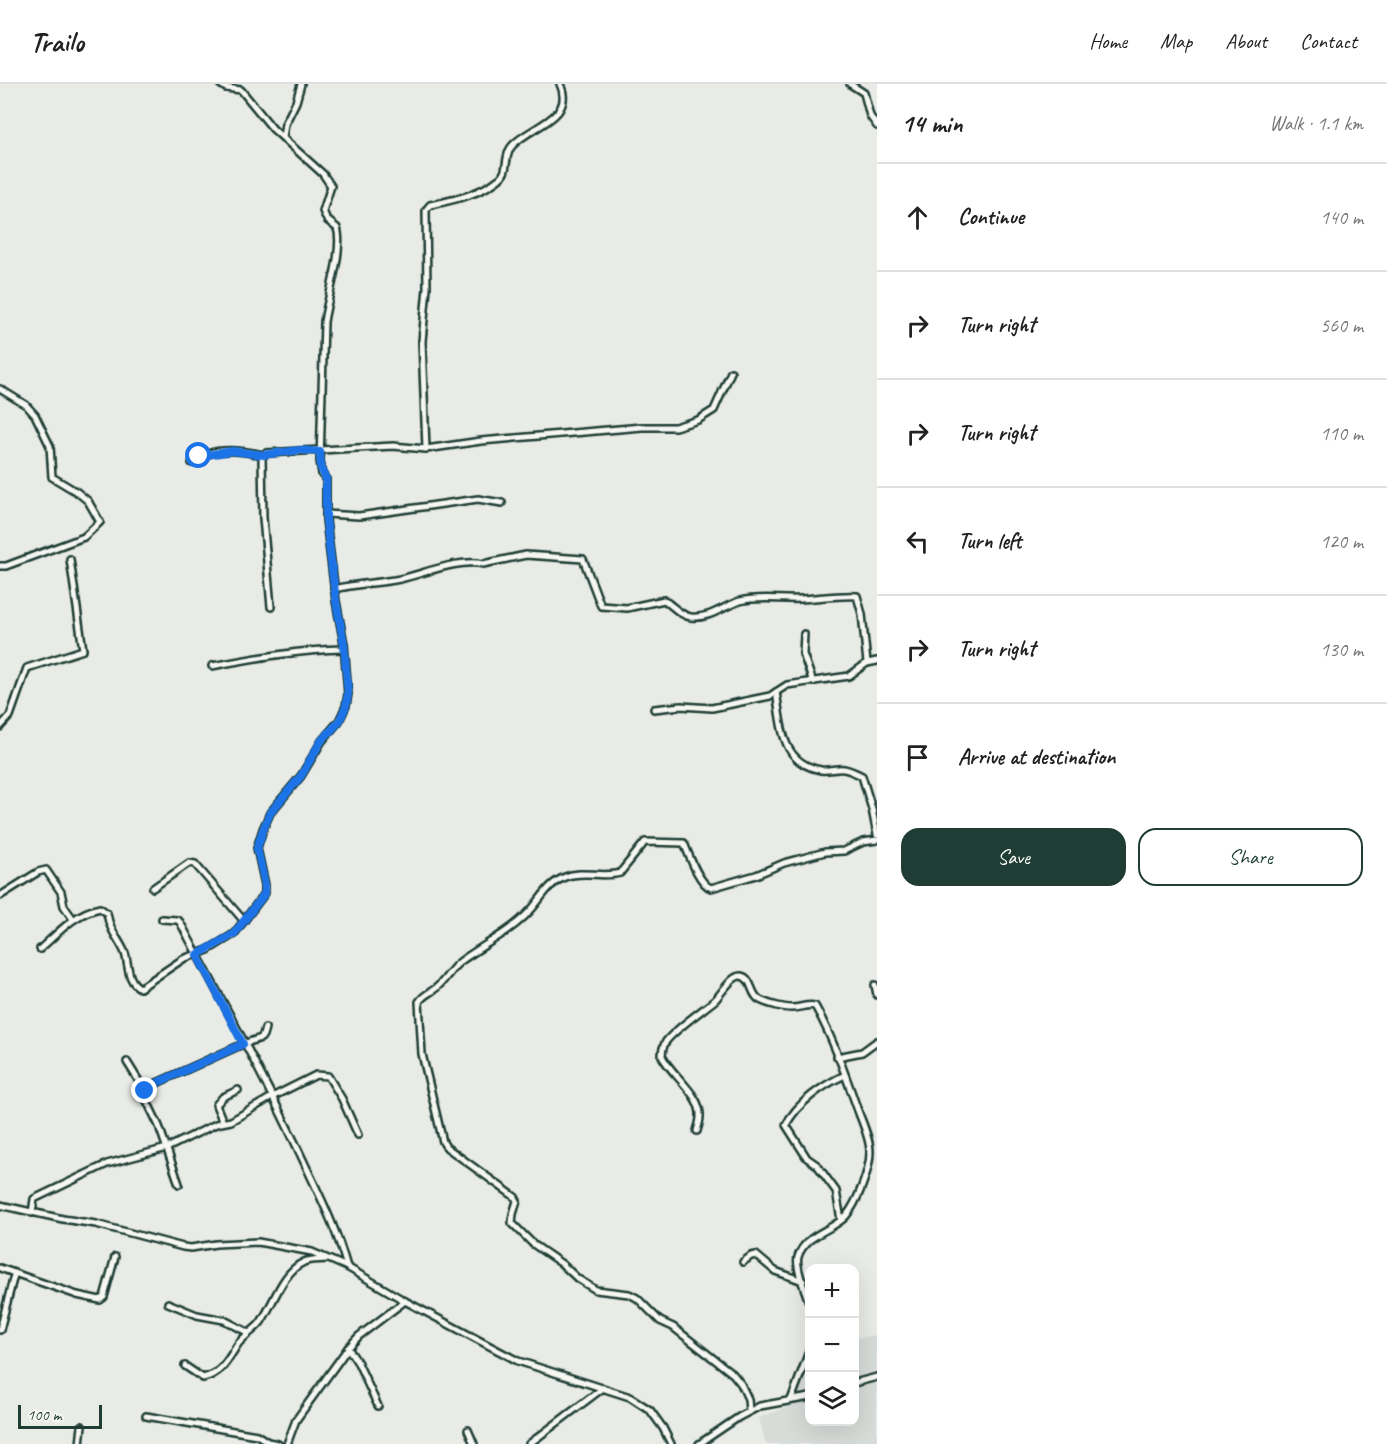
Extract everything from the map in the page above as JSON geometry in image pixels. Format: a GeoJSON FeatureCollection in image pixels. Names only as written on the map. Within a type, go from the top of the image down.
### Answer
{"type":"FeatureCollection","features":[{"type":"Feature","properties":{"kind":"street"},"geometry":{"type":"LineString","coordinates":[[40,949],[73,919],[89,910],[100,908],[106,913],[109,927],[124,953],[134,985],[140,988],[183,959],[197,955],[234,934],[265,893],[257,848],[270,813],[301,776],[321,741],[343,716],[348,694],[326,514],[326,479],[321,468],[320,452],[324,322],[327,300],[333,286],[338,232],[337,228],[327,220],[323,211],[331,188],[330,183],[273,129],[241,90],[226,88],[220,84]]}},
{"type":"Feature","properties":{"kind":"street"},"geometry":{"type":"LineString","coordinates":[[283,137],[285,124],[296,102],[301,84]]}},
{"type":"Feature","properties":{"kind":"street"},"geometry":{"type":"LineString","coordinates":[[426,449],[422,340],[427,288],[426,210],[430,205],[471,195],[499,179],[505,171],[508,154],[513,145],[528,132],[557,114],[564,99],[564,92],[560,84]]}},
{"type":"Feature","properties":{"kind":"street"},"geometry":{"type":"LineString","coordinates":[[850,84],[864,93],[870,116],[877,126]]}},
{"type":"Feature","properties":{"kind":"street"},"geometry":{"type":"LineString","coordinates":[[192,463],[199,456],[211,452],[233,451],[263,455],[300,450],[320,452],[393,447],[426,449],[481,441],[642,427],[675,427],[698,420],[714,410],[731,372]]}},
{"type":"Feature","properties":{"kind":"street"},"geometry":{"type":"LineString","coordinates":[[0,389],[32,409],[50,446],[52,477],[78,492],[88,501],[100,522],[84,537],[6,566],[0,566]]}},
{"type":"Feature","properties":{"kind":"street"},"geometry":{"type":"LineString","coordinates":[[263,455],[263,518],[271,607]]}},
{"type":"Feature","properties":{"kind":"street"},"geometry":{"type":"LineString","coordinates":[[326,514],[359,516],[478,499],[502,503]]}},
{"type":"Feature","properties":{"kind":"street"},"geometry":{"type":"LineString","coordinates":[[334,589],[399,579],[440,568],[483,564],[526,555],[583,559],[602,606],[627,608],[664,600],[683,615],[690,617],[719,611],[741,601],[857,596],[862,614],[867,663]]}},
{"type":"Feature","properties":{"kind":"street"},"geometry":{"type":"LineString","coordinates":[[0,727],[10,716],[27,668],[83,650],[70,559]]}},
{"type":"Feature","properties":{"kind":"street"},"geometry":{"type":"LineString","coordinates":[[804,634],[803,654],[813,682]]}},
{"type":"Feature","properties":{"kind":"street"},"geometry":{"type":"LineString","coordinates":[[212,666],[258,657],[344,649]]}},
{"type":"Feature","properties":{"kind":"street"},"geometry":{"type":"LineString","coordinates":[[654,709],[681,706],[712,708],[770,696],[787,685],[849,676],[858,672],[867,663],[877,661]]}},
{"type":"Feature","properties":{"kind":"street"},"geometry":{"type":"LineString","coordinates":[[776,692],[788,751],[795,759],[809,767],[824,770],[843,769],[862,776],[877,835]]}},
{"type":"Feature","properties":{"kind":"street"},"geometry":{"type":"LineString","coordinates":[[749,1411],[748,1399],[733,1374],[673,1326],[660,1321],[637,1298],[596,1290],[533,1244],[513,1223],[517,1201],[515,1197],[446,1148],[438,1125],[422,1054],[419,1002],[423,996],[440,984],[459,962],[529,912],[543,892],[564,877],[576,874],[620,873],[645,842],[684,843],[701,878],[706,886],[711,888],[756,875],[784,863],[825,852],[844,851],[877,840]]}},
{"type":"Feature","properties":{"kind":"street"},"geometry":{"type":"LineString","coordinates":[[153,888],[189,863],[195,864],[244,921]]}},
{"type":"Feature","properties":{"kind":"street"},"geometry":{"type":"LineString","coordinates":[[0,896],[38,872],[46,870],[61,892],[64,906],[73,919]]}},
{"type":"Feature","properties":{"kind":"street"},"geometry":{"type":"LineString","coordinates":[[162,919],[180,922],[272,1097],[330,1218],[347,1267]]}},
{"type":"Feature","properties":{"kind":"street"},"geometry":{"type":"LineString","coordinates":[[697,1131],[701,1116],[696,1102],[688,1087],[665,1063],[662,1056],[662,1049],[672,1035],[724,991],[732,978],[738,975],[744,977],[759,1000],[790,1008],[815,1006],[874,1151],[856,1199],[845,1217],[811,1238],[800,1252],[797,1268],[805,1288]]}},
{"type":"Feature","properties":{"kind":"street"},"geometry":{"type":"LineString","coordinates":[[875,985],[877,995]]}},
{"type":"Feature","properties":{"kind":"street"},"geometry":{"type":"LineString","coordinates":[[145,1091],[148,1087],[261,1038],[265,1028]]}},
{"type":"Feature","properties":{"kind":"street"},"geometry":{"type":"LineString","coordinates":[[837,1057],[862,1052],[877,1041]]}},
{"type":"Feature","properties":{"kind":"street"},"geometry":{"type":"LineString","coordinates":[[127,1062],[145,1091],[146,1099],[167,1148],[179,1184]]}},
{"type":"Feature","properties":{"kind":"street"},"geometry":{"type":"LineString","coordinates":[[32,1212],[34,1199],[92,1171],[167,1148],[223,1122],[231,1121],[316,1075],[328,1076],[342,1099],[358,1135]]}},
{"type":"Feature","properties":{"kind":"street"},"geometry":{"type":"LineString","coordinates":[[841,1220],[836,1191],[817,1165],[807,1158],[786,1125],[804,1103],[820,1089],[844,1075]]}},
{"type":"Feature","properties":{"kind":"street"},"geometry":{"type":"LineString","coordinates":[[223,1122],[216,1105],[223,1097],[238,1090]]}},
{"type":"Feature","properties":{"kind":"street"},"geometry":{"type":"LineString","coordinates":[[0,1205],[96,1224],[183,1247],[258,1242],[294,1247],[329,1259],[519,1361],[630,1397],[650,1410],[663,1428],[670,1444]]}},
{"type":"Feature","properties":{"kind":"street"},"geometry":{"type":"LineString","coordinates":[[743,1262],[756,1255],[775,1271],[803,1281]]}},
{"type":"Feature","properties":{"kind":"street"},"geometry":{"type":"LineString","coordinates":[[0,1268],[14,1275],[100,1300],[104,1297],[116,1257]]}},
{"type":"Feature","properties":{"kind":"street"},"geometry":{"type":"LineString","coordinates":[[185,1366],[203,1378],[212,1376],[221,1370],[242,1339],[259,1325],[281,1286],[297,1266],[306,1261],[329,1259]]}},
{"type":"Feature","properties":{"kind":"street"},"geometry":{"type":"LineString","coordinates":[[0,1330],[14,1275]]}},
{"type":"Feature","properties":{"kind":"street"},"geometry":{"type":"LineString","coordinates":[[287,1444],[296,1420],[348,1348],[359,1336],[405,1301]]}},
{"type":"Feature","properties":{"kind":"street"},"geometry":{"type":"LineString","coordinates":[[168,1303],[197,1315],[224,1320],[249,1333]]}},
{"type":"Feature","properties":{"kind":"street"},"geometry":{"type":"LineString","coordinates":[[348,1348],[358,1363],[378,1406]]}},
{"type":"Feature","properties":{"kind":"street"},"geometry":{"type":"LineString","coordinates":[[791,1400],[805,1362]]}},
{"type":"Feature","properties":{"kind":"street"},"geometry":{"type":"LineString","coordinates":[[859,1382],[877,1377]]}},
{"type":"Feature","properties":{"kind":"street"},"geometry":{"type":"LineString","coordinates":[[529,1444],[603,1388]]}},
{"type":"Feature","properties":{"kind":"street"},"geometry":{"type":"LineString","coordinates":[[699,1444],[749,1411],[772,1402],[805,1398]]}},
{"type":"Feature","properties":{"kind":"street"},"geometry":{"type":"LineString","coordinates":[[146,1416],[257,1435],[268,1442],[278,1444]]}},
{"type":"Feature","properties":{"kind":"street"},"geometry":{"type":"LineString","coordinates":[[80,1444],[82,1426]]}},
{"type":"Feature","properties":{"kind":"street"},"geometry":{"type":"LineString","coordinates":[[468,1430],[474,1444]]}},
{"type":"Feature","properties":{"kind":"shaded area"},"geometry":{"type":"Polygon","coordinates":[[[877,1335],[877,1444],[766,1444],[759,1418],[792,1405],[805,1375],[805,1426],[859,1426],[859,1337],[877,1335]]]}},
{"type":"Feature","properties":{"kind":"route"},"geometry":{"type":"LineString","coordinates":[[145,1091],[148,1087],[243,1044],[197,955],[234,934],[265,893],[257,848],[270,813],[301,776],[321,741],[343,716],[348,694],[344,644],[326,520],[326,479],[322,474],[320,452],[300,450],[263,455],[233,451],[211,452],[199,456]]}}]}
